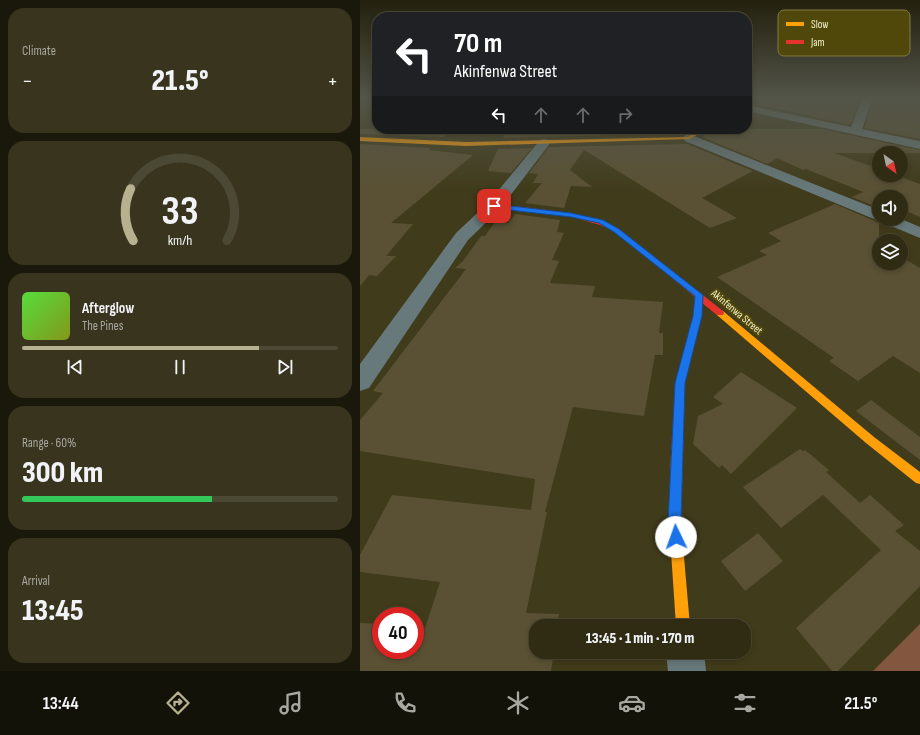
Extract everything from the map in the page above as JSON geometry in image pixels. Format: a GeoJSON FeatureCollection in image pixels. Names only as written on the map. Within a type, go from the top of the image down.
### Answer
{"type":"FeatureCollection","features":[{"type":"Feature","properties":{"kind":"street"},"geometry":{"type":"LineString","coordinates":[[847,128],[920,145]]}},
{"type":"Feature","properties":{"kind":"street"},"geometry":{"type":"LineString","coordinates":[[689,138],[697,134]]}},
{"type":"Feature","properties":{"kind":"street"},"geometry":{"type":"LineString","coordinates":[[360,139],[466,144],[689,138],[872,213]]}},
{"type":"Feature","properties":{"kind":"street"},"geometry":{"type":"LineString","coordinates":[[360,382],[462,237],[494,206],[544,143]]}},
{"type":"Feature","properties":{"kind":"street","name":"Akinfenwa Street"},"geometry":{"type":"LineString","coordinates":[[494,206],[571,215],[601,222],[617,230],[699,295],[870,440],[920,479]]}},
{"type":"Feature","properties":{"kind":"street"},"geometry":{"type":"LineString","coordinates":[[904,226],[920,233]]}},
{"type":"Feature","properties":{"kind":"street"},"geometry":{"type":"LineString","coordinates":[[682,619],[674,522],[680,383],[697,316],[699,295]]}},
{"type":"Feature","properties":{"kind":"street"},"geometry":{"type":"LineString","coordinates":[[686,659],[687,671]]}},
{"type":"Feature","properties":{"kind":"shaded area"},"geometry":{"type":"Polygon","coordinates":[[[920,624],[920,671],[873,671],[920,624]]]}},
{"type":"Feature","properties":{"kind":"building"},"geometry":{"type":"Polygon","coordinates":[[[866,128],[920,128],[920,139],[866,128]]]}},
{"type":"Feature","properties":{"kind":"building"},"geometry":{"type":"Polygon","coordinates":[[[360,129],[372,129],[372,134],[448,134],[444,137],[360,134],[360,129]]]}},
{"type":"Feature","properties":{"kind":"building"},"geometry":{"type":"Polygon","coordinates":[[[752,129],[822,129],[901,146],[872,146],[872,153],[834,153],[872,167],[872,182],[908,182],[908,180],[920,184],[920,217],[908,212],[908,190],[872,190],[872,205],[852,197],[863,192],[806,169],[803,170],[777,158],[767,164],[702,137],[708,134],[752,134],[752,129]]]}},
{"type":"Feature","properties":{"kind":"building"},"geometry":{"type":"Polygon","coordinates":[[[531,134],[650,134],[503,138],[504,135],[531,134]]]}},
{"type":"Feature","properties":{"kind":"building"},"geometry":{"type":"Polygon","coordinates":[[[360,144],[431,148],[429,150],[473,155],[391,223],[413,224],[386,256],[396,256],[377,276],[369,275],[360,286],[360,144]]]}},
{"type":"Feature","properties":{"kind":"building"},"geometry":{"type":"Polygon","coordinates":[[[687,144],[753,171],[702,198],[737,218],[710,228],[584,150],[570,170],[592,187],[571,186],[564,208],[525,203],[542,183],[533,183],[538,174],[529,173],[549,147],[687,144]]]}},
{"type":"Feature","properties":{"kind":"building"},"geometry":{"type":"Polygon","coordinates":[[[908,147],[920,150],[920,153],[908,153],[908,147]]]}},
{"type":"Feature","properties":{"kind":"building"},"geometry":{"type":"Polygon","coordinates":[[[532,148],[511,173],[488,171],[498,149],[532,148]]]}},
{"type":"Feature","properties":{"kind":"building"},"geometry":{"type":"Polygon","coordinates":[[[835,204],[872,220],[872,226],[879,226],[879,234],[872,234],[872,270],[908,270],[908,261],[920,268],[920,373],[893,356],[858,381],[829,361],[834,358],[717,277],[767,255],[759,251],[781,241],[768,233],[835,204]]]}},
{"type":"Feature","properties":{"kind":"building"},"geometry":{"type":"Polygon","coordinates":[[[515,214],[560,220],[557,232],[564,233],[552,260],[559,261],[550,283],[595,286],[592,297],[663,302],[659,333],[663,333],[663,355],[655,355],[644,416],[573,407],[545,512],[547,512],[526,613],[559,614],[558,619],[529,619],[529,659],[553,659],[551,671],[360,671],[360,623],[372,624],[372,659],[424,659],[424,631],[440,582],[360,572],[360,555],[392,495],[531,510],[535,479],[360,451],[360,420],[383,393],[373,391],[466,269],[455,268],[463,261],[481,236],[485,236],[495,222],[508,223],[515,214]]]}},
{"type":"Feature","properties":{"kind":"building"},"geometry":{"type":"Polygon","coordinates":[[[741,372],[797,408],[731,474],[722,465],[719,468],[693,444],[698,416],[723,404],[713,397],[741,372]]]}},
{"type":"Feature","properties":{"kind":"building"},"geometry":{"type":"Polygon","coordinates":[[[871,400],[920,437],[920,460],[856,411],[871,400]]]}},
{"type":"Feature","properties":{"kind":"building"},"geometry":{"type":"Polygon","coordinates":[[[800,449],[803,451],[805,450],[829,470],[826,472],[860,503],[870,495],[904,525],[895,531],[920,551],[920,586],[838,671],[832,671],[796,628],[881,550],[823,495],[781,528],[743,487],[800,449]]]}},
{"type":"Feature","properties":{"kind":"building"},"geometry":{"type":"Polygon","coordinates":[[[758,533],[783,561],[745,591],[721,561],[758,533]]]}},
{"type":"Feature","properties":{"kind":"traffic: slow"},"geometry":{"type":"LineString","coordinates":[[360,139],[466,144],[689,138],[697,134]]}},
{"type":"Feature","properties":{"kind":"traffic: slow"},"geometry":{"type":"LineString","coordinates":[[720,313],[870,440],[920,479]]}},
{"type":"Feature","properties":{"kind":"traffic: slow"},"geometry":{"type":"LineString","coordinates":[[677,454],[675,522],[682,619]]}},
{"type":"Feature","properties":{"kind":"traffic: jam"},"geometry":{"type":"LineString","coordinates":[[494,206],[572,215],[588,219],[617,230],[720,313]]}},
{"type":"Feature","properties":{"kind":"traffic: jam"},"geometry":{"type":"LineString","coordinates":[[677,454],[680,383],[697,316],[699,295]]}},
{"type":"Feature","properties":{"kind":"route"},"geometry":{"type":"LineString","coordinates":[[494,206],[571,215],[601,222],[617,230],[699,295],[697,316],[680,383],[674,522],[676,537]]}}]}
